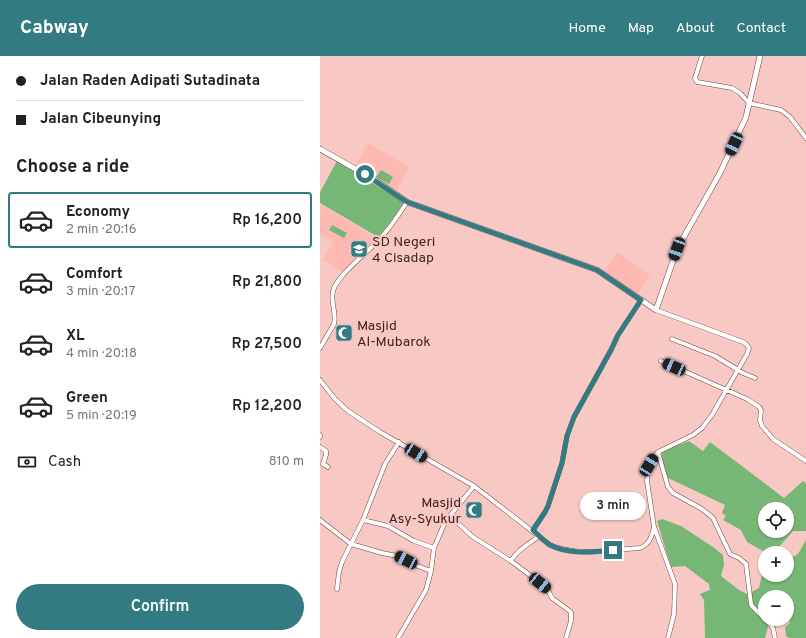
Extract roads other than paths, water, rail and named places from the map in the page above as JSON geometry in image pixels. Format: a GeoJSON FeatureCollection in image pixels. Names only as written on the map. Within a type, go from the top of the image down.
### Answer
{"type":"FeatureCollection","features":[{"type":"Feature","properties":{"kind":"street"},"geometry":{"type":"LineString","coordinates":[[702,56],[695,78],[697,82],[732,88],[740,93],[750,103],[781,110],[790,116],[806,138]]}},
{"type":"Feature","properties":{"kind":"street"},"geometry":{"type":"LineString","coordinates":[[656,310],[677,249],[720,173],[738,136],[750,103],[760,56]]}},
{"type":"Feature","properties":{"kind":"street"},"geometry":{"type":"LineString","coordinates":[[320,149],[376,180],[407,202],[595,269],[656,310],[746,344],[749,348],[712,415],[702,428],[693,435],[658,452],[649,465],[647,481],[654,527],[675,584],[674,614],[668,638]]}},
{"type":"Feature","properties":{"kind":"street"},"geometry":{"type":"LineString","coordinates":[[320,348],[335,320],[332,296],[336,284],[384,235],[407,202]]}},
{"type":"Feature","properties":{"kind":"street"},"geometry":{"type":"LineString","coordinates":[[533,530],[548,506],[562,463],[567,436],[574,417],[618,335],[641,300]]}},
{"type":"Feature","properties":{"kind":"street"},"geometry":{"type":"LineString","coordinates":[[672,339],[715,356],[755,378]]}},
{"type":"Feature","properties":{"kind":"street"},"geometry":{"type":"LineString","coordinates":[[661,361],[726,390],[759,407],[761,410],[760,420],[762,426],[774,439],[806,461]]}},
{"type":"Feature","properties":{"kind":"street"},"geometry":{"type":"LineString","coordinates":[[320,380],[335,399],[348,411],[380,432],[474,486],[539,536],[558,548],[584,552],[640,548],[645,546],[652,535],[654,527]]}},
{"type":"Feature","properties":{"kind":"street"},"geometry":{"type":"LineString","coordinates":[[337,590],[340,568],[363,520],[385,464],[399,442]]}},
{"type":"Feature","properties":{"kind":"street"},"geometry":{"type":"LineString","coordinates":[[320,447],[326,451],[326,457],[323,464],[328,467]]}},
{"type":"Feature","properties":{"kind":"street"},"geometry":{"type":"LineString","coordinates":[[658,452],[668,487],[673,493],[702,509],[713,518],[730,554],[739,558],[746,564],[752,606],[758,612]]}},
{"type":"Feature","properties":{"kind":"street"},"geometry":{"type":"LineString","coordinates":[[398,638],[426,590],[434,548],[441,529],[474,486]]}},
{"type":"Feature","properties":{"kind":"street"},"geometry":{"type":"LineString","coordinates":[[450,516],[473,537],[511,561],[547,588],[552,598],[571,612],[571,621],[566,638]]}},
{"type":"Feature","properties":{"kind":"street"},"geometry":{"type":"LineString","coordinates":[[320,520],[351,544],[397,556],[415,565],[431,570]]}},
{"type":"Feature","properties":{"kind":"street"},"geometry":{"type":"LineString","coordinates":[[363,520],[388,526],[419,543],[434,548]]}},
{"type":"Feature","properties":{"kind":"street"},"geometry":{"type":"LineString","coordinates":[[511,561],[520,549],[539,536]]}},
{"type":"Feature","properties":{"kind":"street"},"geometry":{"type":"LineString","coordinates":[[771,626],[775,638]]}},
{"type":"Feature","properties":{"kind":"place","name":"SD Negeri 4 Cisadap"},"geometry":{"type":"Point","coordinates":[359,249]}},
{"type":"Feature","properties":{"kind":"place","name":"Masjid Al-Mubarok"},"geometry":{"type":"Point","coordinates":[344,333]}},
{"type":"Feature","properties":{"kind":"place","name":"Masjid Asy-Syukur"},"geometry":{"type":"Point","coordinates":[474,510]}}]}
